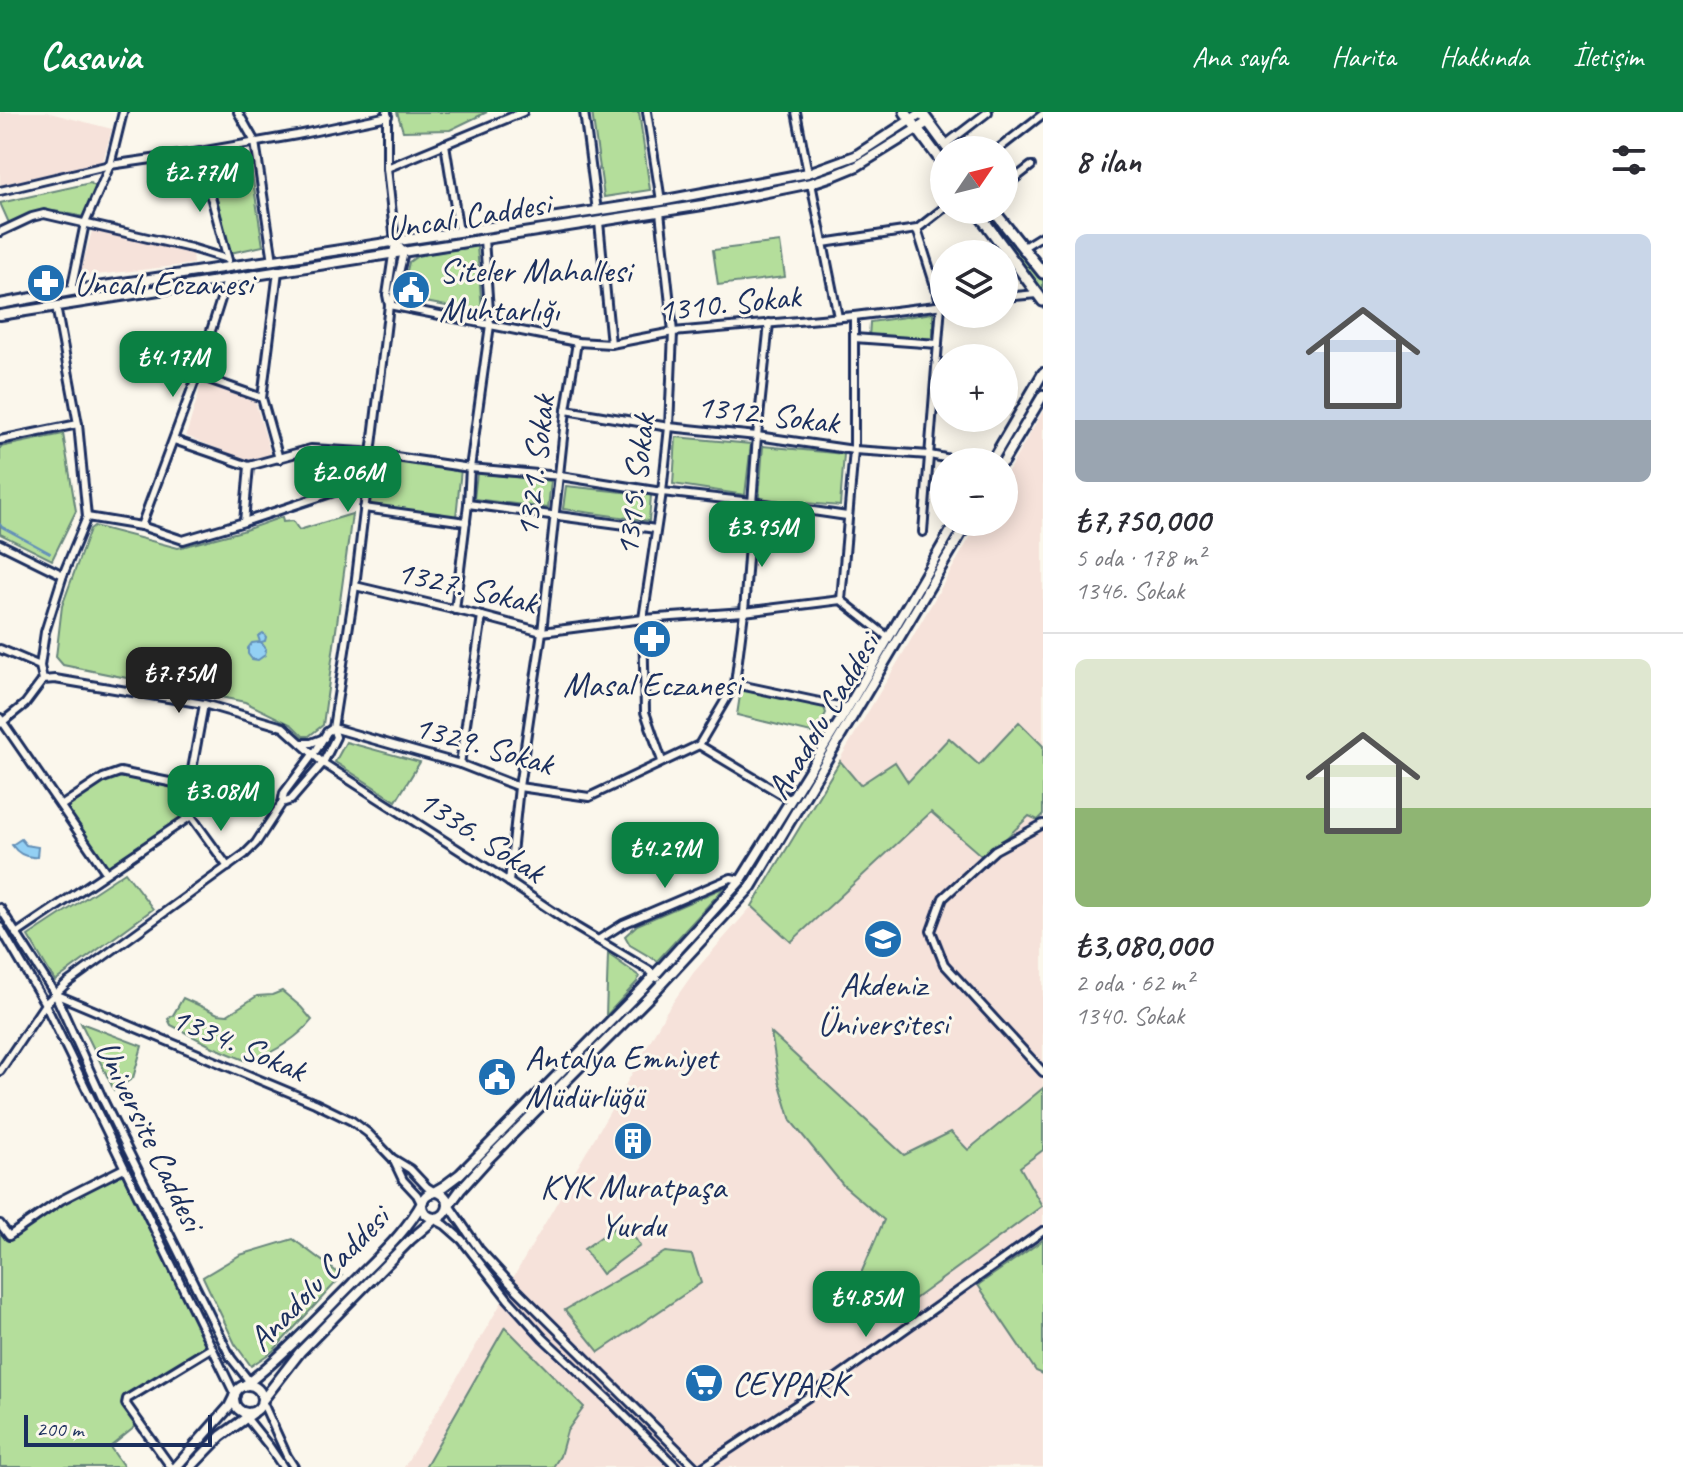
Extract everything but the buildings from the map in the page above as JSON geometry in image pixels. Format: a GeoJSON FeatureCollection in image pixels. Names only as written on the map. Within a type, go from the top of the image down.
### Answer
{"type":"FeatureCollection","features":[{"type":"Feature","properties":{"kind":"highway"},"geometry":{"type":"LineString","coordinates":[[921,113],[938,136]]}},
{"type":"Feature","properties":{"kind":"highway"},"geometry":{"type":"LineString","coordinates":[[911,121],[930,146]]}},
{"type":"Feature","properties":{"kind":"highway"},"geometry":{"type":"LineString","coordinates":[[986,224],[1040,297]]}},
{"type":"Feature","properties":{"kind":"highway"},"geometry":{"type":"LineString","coordinates":[[1004,224],[1043,273]]}},
{"type":"Feature","properties":{"kind":"main road","name":"Uncalı Caddesi"},"geometry":{"type":"LineString","coordinates":[[0,315],[599,222],[811,183],[857,166],[921,113]]}},
{"type":"Feature","properties":{"kind":"main road","name":"Uncalı Caddesi"},"geometry":{"type":"LineString","coordinates":[[0,304],[228,263],[273,261],[661,201],[808,173],[855,156],[911,121],[928,122]]}},
{"type":"Feature","properties":{"kind":"main road"},"geometry":{"type":"LineString","coordinates":[[999,448],[1043,373]]}},
{"type":"Feature","properties":{"kind":"main road"},"geometry":{"type":"LineString","coordinates":[[1011,448],[1043,395]]}},
{"type":"Feature","properties":{"kind":"main road","name":"Anadolu Caddesi"},"geometry":{"type":"LineString","coordinates":[[434,1192],[460,1174],[654,976],[741,880],[848,708],[948,536]]}},
{"type":"Feature","properties":{"kind":"main road","name":"Anadolu Caddesi"},"geometry":{"type":"LineString","coordinates":[[448,1205],[487,1160],[662,983],[751,887],[960,536]]}},
{"type":"Feature","properties":{"kind":"main road"},"geometry":{"type":"LineString","coordinates":[[434,1192],[444,1196],[448,1205],[444,1214],[434,1218],[425,1213],[422,1203],[434,1192]]}},
{"type":"Feature","properties":{"kind":"main road","name":"Anadolu Caddesi"},"geometry":{"type":"LineString","coordinates":[[249,1385],[393,1242],[422,1203]]}},
{"type":"Feature","properties":{"kind":"main road","name":"Anadolu Caddesi"},"geometry":{"type":"LineString","coordinates":[[262,1401],[300,1352],[434,1218]]}},
{"type":"Feature","properties":{"kind":"main road"},"geometry":{"type":"LineString","coordinates":[[191,1467],[221,1436],[261,1405],[260,1392],[249,1385],[235,1395],[235,1404],[247,1414]]}},
{"type":"Feature","properties":{"kind":"main road","name":"Anadolu Caddesi"},"geometry":{"type":"LineString","coordinates":[[174,1467],[229,1407],[235,1395]]}},
{"type":"Feature","properties":{"kind":"street"},"geometry":{"type":"LineString","coordinates":[[71,291],[85,223],[110,165],[123,112]]}},
{"type":"Feature","properties":{"kind":"street"},"geometry":{"type":"LineString","coordinates":[[238,112],[255,142],[273,261]]}},
{"type":"Feature","properties":{"kind":"street"},"geometry":{"type":"LineString","coordinates":[[387,168],[523,112]]}},
{"type":"Feature","properties":{"kind":"street"},"geometry":{"type":"LineString","coordinates":[[584,112],[597,211]]}},
{"type":"Feature","properties":{"kind":"street"},"geometry":{"type":"LineString","coordinates":[[647,112],[661,201]]}},
{"type":"Feature","properties":{"kind":"street"},"geometry":{"type":"LineString","coordinates":[[796,112],[808,173]]}},
{"type":"Feature","properties":{"kind":"street"},"geometry":{"type":"LineString","coordinates":[[961,136],[988,112]]}},
{"type":"Feature","properties":{"kind":"street"},"geometry":{"type":"LineString","coordinates":[[0,191],[110,165],[255,142],[388,114],[387,168],[395,242],[399,252],[387,295],[389,305],[372,453],[333,728],[336,737],[323,763],[291,800],[282,803]]}},
{"type":"Feature","properties":{"kind":"street"},"geometry":{"type":"LineString","coordinates":[[1015,136],[1043,114]]}},
{"type":"Feature","properties":{"kind":"street"},"geometry":{"type":"LineString","coordinates":[[445,144],[459,232]]}},
{"type":"Feature","properties":{"kind":"street"},"geometry":{"type":"LineString","coordinates":[[194,153],[212,200],[228,263]]}},
{"type":"Feature","properties":{"kind":"street"},"geometry":{"type":"LineString","coordinates":[[1018,176],[1031,166]]}},
{"type":"Feature","properties":{"kind":"street"},"geometry":{"type":"LineString","coordinates":[[811,183],[838,317]]}},
{"type":"Feature","properties":{"kind":"street","name":"1315. Sokak"},"geometry":{"type":"LineString","coordinates":[[660,212],[673,332],[669,427],[643,619],[645,712],[662,761]]}},
{"type":"Feature","properties":{"kind":"street"},"geometry":{"type":"LineString","coordinates":[[0,232],[44,214],[191,248],[228,263]]}},
{"type":"Feature","properties":{"kind":"street"},"geometry":{"type":"LineString","coordinates":[[823,243],[917,229],[930,219]]}},
{"type":"Feature","properties":{"kind":"street"},"geometry":{"type":"LineString","coordinates":[[599,222],[611,344]]}},
{"type":"Feature","properties":{"kind":"street"},"geometry":{"type":"LineString","coordinates":[[917,229],[930,267]]}},
{"type":"Feature","properties":{"kind":"street"},"geometry":{"type":"LineString","coordinates":[[1022,248],[1043,235]]}},
{"type":"Feature","properties":{"kind":"street"},"geometry":{"type":"LineString","coordinates":[[455,610],[470,468],[490,325],[484,239]]}},
{"type":"Feature","properties":{"kind":"street"},"geometry":{"type":"LineString","coordinates":[[278,271],[262,398],[279,459]]}},
{"type":"Feature","properties":{"kind":"street"},"geometry":{"type":"LineString","coordinates":[[141,526],[197,375],[227,280]]}},
{"type":"Feature","properties":{"kind":"street"},"geometry":{"type":"LineString","coordinates":[[1018,297],[1040,297]]}},
{"type":"Feature","properties":{"kind":"street","name":"1310. Sokak"},"geometry":{"type":"LineString","coordinates":[[389,305],[577,342],[611,344],[673,332],[930,307]]}},
{"type":"Feature","properties":{"kind":"street"},"geometry":{"type":"LineString","coordinates":[[56,306],[78,424],[87,517],[63,575],[45,632],[40,666],[43,680],[25,704],[1,721],[106,872]]}},
{"type":"Feature","properties":{"kind":"street"},"geometry":{"type":"LineString","coordinates":[[854,316],[854,450],[841,600],[889,638]]}},
{"type":"Feature","properties":{"kind":"street"},"geometry":{"type":"LineString","coordinates":[[769,323],[735,684],[699,745],[791,800]]}},
{"type":"Feature","properties":{"kind":"street"},"geometry":{"type":"LineString","coordinates":[[854,338],[938,344],[940,328]]}},
{"type":"Feature","properties":{"kind":"street","name":"1321. Sokak"},"geometry":{"type":"LineString","coordinates":[[509,882],[519,787],[542,632],[566,410],[577,342]]}},
{"type":"Feature","properties":{"kind":"street"},"geometry":{"type":"LineString","coordinates":[[197,375],[262,398]]}},
{"type":"Feature","properties":{"kind":"street","name":"1312. Sokak"},"geometry":{"type":"LineString","coordinates":[[566,410],[669,427],[854,450],[930,455]]}},
{"type":"Feature","properties":{"kind":"street"},"geometry":{"type":"LineString","coordinates":[[1,438],[78,424]]}},
{"type":"Feature","properties":{"kind":"street"},"geometry":{"type":"LineString","coordinates":[[174,440],[249,466],[311,449],[372,453],[847,516]]}},
{"type":"Feature","properties":{"kind":"street"},"geometry":{"type":"LineString","coordinates":[[923,532],[930,455]]}},
{"type":"Feature","properties":{"kind":"street"},"geometry":{"type":"LineString","coordinates":[[244,522],[249,466]]}},
{"type":"Feature","properties":{"kind":"street"},"geometry":{"type":"LineString","coordinates":[[87,517],[141,526],[183,540],[367,481]]}},
{"type":"Feature","properties":{"kind":"street"},"geometry":{"type":"LineString","coordinates":[[468,504],[656,529]]}},
{"type":"Feature","properties":{"kind":"street"},"geometry":{"type":"LineString","coordinates":[[364,508],[466,522]]}},
{"type":"Feature","properties":{"kind":"street"},"geometry":{"type":"LineString","coordinates":[[0,544],[63,575]]}},
{"type":"Feature","properties":{"kind":"street","name":"1327. Sokak"},"geometry":{"type":"LineString","coordinates":[[355,586],[542,632],[841,600]]}},
{"type":"Feature","properties":{"kind":"street"},"geometry":{"type":"LineString","coordinates":[[460,764],[482,616]]}},
{"type":"Feature","properties":{"kind":"street"},"geometry":{"type":"LineString","coordinates":[[0,649],[40,666]]}},
{"type":"Feature","properties":{"kind":"street","name":"1336. Sokak"},"geometry":{"type":"LineString","coordinates":[[43,680],[55,679],[204,704],[283,727],[323,763],[650,971],[662,983]]}},
{"type":"Feature","properties":{"kind":"street"},"geometry":{"type":"LineString","coordinates":[[735,684],[848,708]]}},
{"type":"Feature","properties":{"kind":"street"},"geometry":{"type":"LineString","coordinates":[[204,704],[189,786],[191,816],[228,867]]}},
{"type":"Feature","properties":{"kind":"street"},"geometry":{"type":"LineString","coordinates":[[0,1071],[45,1004],[67,983],[228,867],[256,843],[282,803],[284,793],[333,728]]}},
{"type":"Feature","properties":{"kind":"street","name":"1329. Sokak"},"geometry":{"type":"LineString","coordinates":[[333,728],[460,764],[519,787],[589,797],[699,745]]}},
{"type":"Feature","properties":{"kind":"street"},"geometry":{"type":"LineString","coordinates":[[301,743],[324,738]]}},
{"type":"Feature","properties":{"kind":"street"},"geometry":{"type":"LineString","coordinates":[[61,806],[103,778],[120,772],[189,786]]}},
{"type":"Feature","properties":{"kind":"street"},"geometry":{"type":"LineString","coordinates":[[16,934],[191,816]]}},
{"type":"Feature","properties":{"kind":"street"},"geometry":{"type":"LineString","coordinates":[[1043,824],[995,850],[943,898],[931,931],[944,964],[1043,1072]]}},
{"type":"Feature","properties":{"kind":"street"},"geometry":{"type":"LineString","coordinates":[[598,940],[623,924],[731,878],[741,880]]}},
{"type":"Feature","properties":{"kind":"street","name":"Universite Caddesi"},"geometry":{"type":"LineString","coordinates":[[0,908],[55,994],[104,1102],[231,1358],[249,1385]]}},
{"type":"Feature","properties":{"kind":"street","name":"Universite Caddesi"},"geometry":{"type":"LineString","coordinates":[[0,927],[45,1004],[235,1395]]}},
{"type":"Feature","properties":{"kind":"street"},"geometry":{"type":"LineString","coordinates":[[0,944],[6,937]]}},
{"type":"Feature","properties":{"kind":"street","name":"1334. Sokak"},"geometry":{"type":"LineString","coordinates":[[55,994],[352,1121],[434,1192]]}},
{"type":"Feature","properties":{"kind":"street","name":"1334. Sokak"},"geometry":{"type":"LineString","coordinates":[[392,1158],[403,1180],[422,1203]]}},
{"type":"Feature","properties":{"kind":"street"},"geometry":{"type":"LineString","coordinates":[[0,1224],[9,1236],[61,1200],[124,1168]]}},
{"type":"Feature","properties":{"kind":"street"},"geometry":{"type":"LineString","coordinates":[[448,1205],[479,1249],[509,1282],[695,1467]]}},
{"type":"Feature","properties":{"kind":"street"},"geometry":{"type":"LineString","coordinates":[[434,1218],[462,1240],[543,1338],[676,1467]]}},
{"type":"Feature","properties":{"kind":"street"},"geometry":{"type":"LineString","coordinates":[[703,1467],[835,1379],[1043,1231]]}},
{"type":"Feature","properties":{"kind":"street"},"geometry":{"type":"LineString","coordinates":[[174,1467],[126,1404],[127,1399],[211,1348]]}},
{"type":"Feature","properties":{"kind":"street"},"geometry":{"type":"LineString","coordinates":[[262,1401],[294,1467]]}},
{"type":"Feature","properties":{"kind":"street"},"geometry":{"type":"LineString","coordinates":[[247,1414],[283,1467]]}},
{"type":"Feature","properties":{"kind":"shaded area"},"geometry":{"type":"Polygon","coordinates":[[[0,112],[46,112],[112,129],[103,161],[0,185],[0,112]]]}},
{"type":"Feature","properties":{"kind":"shaded area"},"geometry":{"type":"Polygon","coordinates":[[[92,231],[192,251],[193,264],[79,277],[92,231]]]}},
{"type":"Feature","properties":{"kind":"shaded area"},"geometry":{"type":"Polygon","coordinates":[[[202,382],[255,401],[271,455],[249,461],[186,436],[202,382]]]}},
{"type":"Feature","properties":{"kind":"shaded area","name":"Akdeniz Üniversitesi"},"geometry":{"type":"Polygon","coordinates":[[[1043,411],[1043,1467],[404,1467],[503,1300],[666,1012],[694,972],[752,906],[971,536],[1018,536],[1018,454],[1043,411]]]}},
{"type":"Feature","properties":{"kind":"green space"},"geometry":{"type":"Polygon","coordinates":[[[397,112],[487,112],[450,130],[403,131],[397,112]]]}},
{"type":"Feature","properties":{"kind":"green space"},"geometry":{"type":"Polygon","coordinates":[[[592,112],[639,112],[650,190],[604,197],[592,112]]]}},
{"type":"Feature","properties":{"kind":"green space"},"geometry":{"type":"Polygon","coordinates":[[[249,155],[263,246],[230,253],[217,199],[203,163],[249,155]]]}},
{"type":"Feature","properties":{"kind":"green space"},"geometry":{"type":"Polygon","coordinates":[[[90,183],[95,186],[96,192],[84,217],[41,211],[9,223],[0,203],[90,183]]]}},
{"type":"Feature","properties":{"kind":"green space"},"geometry":{"type":"Polygon","coordinates":[[[994,224],[999,224],[1012,240],[1006,240],[994,224]]]}},
{"type":"Feature","properties":{"kind":"green space"},"geometry":{"type":"Polygon","coordinates":[[[780,242],[785,277],[718,285],[713,250],[780,242]]]}},
{"type":"Feature","properties":{"kind":"green space"},"geometry":{"type":"Polygon","coordinates":[[[477,246],[482,310],[477,312],[405,298],[402,292],[409,262],[419,255],[477,246]]]}},
{"type":"Feature","properties":{"kind":"green space"},"geometry":{"type":"Polygon","coordinates":[[[1018,248],[1043,279],[1043,292],[1018,257],[1018,248]]]}},
{"type":"Feature","properties":{"kind":"green space"},"geometry":{"type":"Polygon","coordinates":[[[930,313],[933,340],[869,338],[870,322],[930,313]]]}},
{"type":"Feature","properties":{"kind":"green space"},"geometry":{"type":"Polygon","coordinates":[[[63,434],[76,511],[52,560],[0,534],[0,447],[63,434]]]}},
{"type":"Feature","properties":{"kind":"green space"},"geometry":{"type":"Polygon","coordinates":[[[676,437],[751,444],[745,495],[673,484],[676,437]]]}},
{"type":"Feature","properties":{"kind":"green space"},"geometry":{"type":"Polygon","coordinates":[[[763,446],[844,454],[840,506],[759,499],[763,446]]]}},
{"type":"Feature","properties":{"kind":"green space"},"geometry":{"type":"Polygon","coordinates":[[[375,457],[461,469],[456,517],[367,505],[375,457]]]}},
{"type":"Feature","properties":{"kind":"green space"},"geometry":{"type":"Polygon","coordinates":[[[477,473],[551,481],[548,508],[474,499],[477,473]]]}},
{"type":"Feature","properties":{"kind":"green space"},"geometry":{"type":"Polygon","coordinates":[[[566,486],[651,495],[649,521],[563,509],[566,486]]]}},
{"type":"Feature","properties":{"kind":"green space"},"geometry":{"type":"Polygon","coordinates":[[[352,514],[323,725],[309,736],[303,736],[292,725],[245,702],[63,665],[56,657],[62,606],[90,529],[94,526],[178,548],[282,517],[283,522],[293,521],[299,530],[352,514]]]}},
{"type":"Feature","properties":{"kind":"green space"},"geometry":{"type":"Polygon","coordinates":[[[741,689],[819,705],[826,713],[811,733],[737,715],[741,689]]]}},
{"type":"Feature","properties":{"kind":"green space"},"geometry":{"type":"Polygon","coordinates":[[[1019,722],[1043,746],[1043,815],[1038,820],[1029,816],[985,859],[931,812],[791,942],[752,906],[840,761],[860,785],[895,762],[908,782],[949,738],[979,765],[1019,722]]]}},
{"type":"Feature","properties":{"kind":"green space"},"geometry":{"type":"Polygon","coordinates":[[[346,742],[420,762],[396,801],[335,762],[346,742]]]}},
{"type":"Feature","properties":{"kind":"green space"},"geometry":{"type":"Polygon","coordinates":[[[121,777],[185,789],[187,814],[107,867],[66,807],[105,781],[121,777]]]}},
{"type":"Feature","properties":{"kind":"green space"},"geometry":{"type":"Polygon","coordinates":[[[125,872],[153,909],[55,981],[28,936],[125,872]]]}},
{"type":"Feature","properties":{"kind":"green space"},"geometry":{"type":"Polygon","coordinates":[[[725,887],[657,961],[630,945],[625,936],[637,925],[725,887]]]}},
{"type":"Feature","properties":{"kind":"green space"},"geometry":{"type":"Polygon","coordinates":[[[608,954],[639,976],[606,1016],[608,954]]]}},
{"type":"Feature","properties":{"kind":"green space"},"geometry":{"type":"Polygon","coordinates":[[[282,991],[312,1020],[284,1045],[249,1062],[171,1025],[168,1019],[183,998],[227,1015],[257,996],[282,991]]]}},
{"type":"Feature","properties":{"kind":"green space"},"geometry":{"type":"Polygon","coordinates":[[[81,1023],[142,1046],[133,1078],[114,1090],[81,1023]]]}},
{"type":"Feature","properties":{"kind":"green space"},"geometry":{"type":"Polygon","coordinates":[[[771,1033],[904,1155],[951,1132],[968,1150],[1043,1088],[1043,1150],[1020,1167],[1042,1206],[901,1309],[853,1292],[884,1220],[843,1185],[791,1121],[779,1081],[771,1033]]]}},
{"type":"Feature","properties":{"kind":"green space"},"geometry":{"type":"Polygon","coordinates":[[[124,1168],[211,1348],[127,1399],[140,1423],[110,1447],[124,1467],[0,1467],[0,1232],[6,1239],[61,1200],[124,1168]]]}},
{"type":"Feature","properties":{"kind":"green space"},"geometry":{"type":"Polygon","coordinates":[[[624,1221],[640,1246],[602,1274],[584,1249],[624,1221]]]}},
{"type":"Feature","properties":{"kind":"green space"},"geometry":{"type":"Polygon","coordinates":[[[293,1239],[342,1276],[273,1351],[251,1366],[235,1344],[203,1277],[240,1255],[293,1239]]]}},
{"type":"Feature","properties":{"kind":"green space"},"geometry":{"type":"Polygon","coordinates":[[[1043,1240],[1043,1374],[1036,1371],[978,1285],[1043,1240]]]}},
{"type":"Feature","properties":{"kind":"green space"},"geometry":{"type":"Polygon","coordinates":[[[665,1252],[692,1255],[701,1283],[599,1352],[565,1310],[665,1252]]]}},
{"type":"Feature","properties":{"kind":"green space"},"geometry":{"type":"Polygon","coordinates":[[[505,1327],[584,1407],[567,1431],[560,1456],[553,1467],[425,1467],[505,1327]]]}},
{"type":"Feature","properties":{"kind":"water"},"geometry":{"type":"Polygon","coordinates":[[[263,633],[266,637],[261,642],[266,649],[265,655],[258,660],[252,659],[248,648],[252,643],[260,642],[258,636],[263,633]]]}},
{"type":"Feature","properties":{"kind":"water"},"geometry":{"type":"Polygon","coordinates":[[[21,839],[26,845],[38,847],[37,857],[26,856],[14,848],[12,845],[21,839]]]}},
{"type":"Feature","properties":{"kind":"waterway"},"geometry":{"type":"LineString","coordinates":[[0,524],[50,553]]}},
{"type":"Feature","properties":{"kind":"place","name":"Uncalı Eczanesi"},"geometry":{"type":"Point","coordinates":[46,283]}},
{"type":"Feature","properties":{"kind":"place","name":"Siteler Mahallesi Muhtarlığı"},"geometry":{"type":"Point","coordinates":[411,290]}},
{"type":"Feature","properties":{"kind":"place","name":"Masal Eczanesi"},"geometry":{"type":"Point","coordinates":[652,639]}},
{"type":"Feature","properties":{"kind":"place","name":"Akdeniz Üniversitesi"},"geometry":{"type":"Point","coordinates":[883,939]}},
{"type":"Feature","properties":{"kind":"place","name":"Antalya Emniyet Müdürlüğü"},"geometry":{"type":"Point","coordinates":[497,1077]}},
{"type":"Feature","properties":{"kind":"place","name":"KYK Muratpaşa Yurdu"},"geometry":{"type":"Point","coordinates":[633,1141]}},
{"type":"Feature","properties":{"kind":"place","name":"CEYPARK"},"geometry":{"type":"Point","coordinates":[704,1383]}}]}
